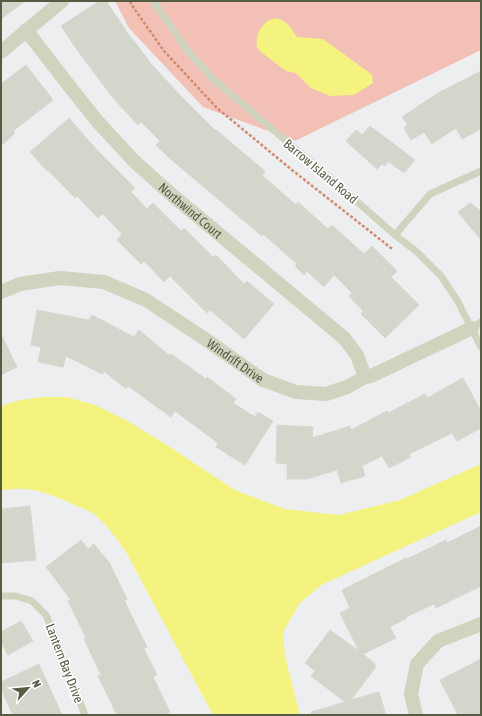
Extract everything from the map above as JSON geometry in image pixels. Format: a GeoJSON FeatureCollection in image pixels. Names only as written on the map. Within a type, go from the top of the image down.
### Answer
{"type":"FeatureCollection","features":[{"type":"Feature","properties":{"kind":"street"},"geometry":{"type":"LineString","coordinates":[[1,52],[62,1]]}},
{"type":"Feature","properties":{"kind":"street","name":"Northwind Court"},"geometry":{"type":"LineString","coordinates":[[26,30],[84,104],[134,161],[172,195],[344,338],[357,355],[365,377]]}},
{"type":"Feature","properties":{"kind":"street","name":"Windrift Drive"},"geometry":{"type":"LineString","coordinates":[[1,292],[20,284],[60,278],[104,282],[146,300],[264,380],[296,392],[326,394],[347,387],[365,377],[371,376],[476,325]]}},
{"type":"Feature","properties":{"kind":"street"},"geometry":{"type":"LineString","coordinates":[[416,715],[411,694],[417,664],[438,641],[481,624]]}},
{"type":"Feature","properties":{"kind":"lane","name":"Barrow Island Road"},"geometry":{"type":"LineString","coordinates":[[153,1],[189,53],[214,80],[395,235],[417,252],[441,276],[476,325],[481,347]]}},
{"type":"Feature","properties":{"kind":"lane"},"geometry":{"type":"LineString","coordinates":[[395,235],[430,194],[481,171]]}},
{"type":"Feature","properties":{"kind":"lane","name":"Lantern Bay Drive"},"geometry":{"type":"LineString","coordinates":[[1,596],[16,596],[32,601],[46,615],[84,715]]}},
{"type":"Feature","properties":{"kind":"path"},"geometry":{"type":"LineString","coordinates":[[130,1],[164,51],[217,108],[292,170],[391,248],[395,235]]}},
{"type":"Feature","properties":{"kind":"shaded area"},"geometry":{"type":"Polygon","coordinates":[[[115,1],[481,1],[481,50],[295,141],[203,107],[129,28],[115,1]]]}},
{"type":"Feature","properties":{"kind":"shaded area"},"geometry":{"type":"Polygon","coordinates":[[[275,18],[283,20],[297,37],[323,39],[372,75],[373,83],[354,95],[330,96],[311,88],[296,73],[286,71],[261,52],[257,47],[257,37],[260,29],[266,22],[275,18]]]}},
{"type":"Feature","properties":{"kind":"shaded area"},"geometry":{"type":"Polygon","coordinates":[[[43,397],[67,397],[95,405],[126,420],[235,490],[285,509],[339,515],[400,500],[481,464],[481,512],[321,585],[299,604],[283,632],[285,657],[300,715],[213,715],[126,552],[106,526],[90,512],[39,491],[30,489],[11,489],[1,491],[1,406],[20,400],[43,397]]]}},
{"type":"Feature","properties":{"kind":"building"},"geometry":{"type":"Polygon","coordinates":[[[1,1],[25,1],[1,19],[1,1]]]}},
{"type":"Feature","properties":{"kind":"building"},"geometry":{"type":"Polygon","coordinates":[[[99,1],[106,1],[133,41],[152,65],[215,130],[265,171],[262,175],[296,205],[298,202],[328,229],[332,225],[364,254],[372,246],[397,271],[391,277],[419,305],[385,338],[361,314],[363,311],[349,296],[352,293],[334,275],[324,287],[307,271],[304,275],[295,266],[297,264],[263,234],[262,236],[167,156],[156,145],[160,141],[141,122],[138,125],[113,98],[61,26],[99,1]]]}},
{"type":"Feature","properties":{"kind":"building"},"geometry":{"type":"Polygon","coordinates":[[[26,65],[53,100],[13,131],[15,133],[1,146],[1,84],[26,65]]]}},
{"type":"Feature","properties":{"kind":"building"},"geometry":{"type":"Polygon","coordinates":[[[481,71],[481,129],[462,139],[456,128],[432,144],[424,132],[411,140],[404,128],[408,125],[402,117],[438,93],[481,71]]]}},
{"type":"Feature","properties":{"kind":"building"},"geometry":{"type":"Polygon","coordinates":[[[69,118],[97,150],[135,188],[131,192],[147,209],[153,203],[181,231],[184,228],[213,257],[216,255],[244,284],[247,281],[274,304],[244,339],[210,310],[207,313],[170,276],[164,282],[144,261],[141,264],[117,240],[122,234],[103,214],[98,218],[77,196],[75,198],[48,170],[47,171],[30,152],[69,118]]]}},
{"type":"Feature","properties":{"kind":"building"},"geometry":{"type":"Polygon","coordinates":[[[370,126],[415,160],[404,173],[388,161],[385,166],[382,164],[377,169],[346,141],[356,130],[362,135],[370,126]]]}},
{"type":"Feature","properties":{"kind":"building"},"geometry":{"type":"Polygon","coordinates":[[[470,203],[481,211],[481,240],[458,212],[470,203]]]}},
{"type":"Feature","properties":{"kind":"building"},"geometry":{"type":"Polygon","coordinates":[[[37,310],[89,320],[92,315],[134,337],[139,330],[170,356],[171,354],[206,379],[207,377],[236,399],[233,403],[255,417],[258,412],[273,421],[245,465],[216,447],[218,443],[175,411],[171,417],[128,386],[126,389],[104,371],[102,374],[66,356],[63,367],[38,362],[41,347],[31,345],[37,310]]]}},
{"type":"Feature","properties":{"kind":"building"},"geometry":{"type":"Polygon","coordinates":[[[1,334],[17,367],[1,375],[1,334]]]}},
{"type":"Feature","properties":{"kind":"building"},"geometry":{"type":"Polygon","coordinates":[[[463,378],[481,411],[481,428],[457,441],[452,433],[409,454],[411,457],[389,468],[382,456],[362,466],[365,476],[341,483],[337,470],[307,479],[287,479],[287,464],[276,463],[277,425],[313,427],[312,438],[350,426],[351,430],[387,411],[388,413],[425,394],[427,398],[463,378]]]}},
{"type":"Feature","properties":{"kind":"building"},"geometry":{"type":"Polygon","coordinates":[[[30,506],[36,560],[1,563],[1,509],[30,506]]]}},
{"type":"Feature","properties":{"kind":"building"},"geometry":{"type":"Polygon","coordinates":[[[481,526],[481,586],[436,608],[434,604],[406,617],[407,618],[390,627],[396,638],[363,654],[375,664],[375,668],[351,700],[379,692],[386,715],[312,715],[311,712],[345,702],[311,676],[315,671],[305,663],[330,630],[359,651],[340,613],[350,608],[342,590],[406,558],[407,559],[446,540],[447,543],[481,526]]]}},
{"type":"Feature","properties":{"kind":"building"},"geometry":{"type":"Polygon","coordinates":[[[81,540],[88,549],[94,544],[109,562],[127,599],[124,600],[147,647],[144,649],[157,675],[153,677],[170,712],[164,715],[117,715],[98,676],[101,675],[84,639],[86,638],[68,601],[71,600],[46,567],[81,540]]]}},
{"type":"Feature","properties":{"kind":"building"},"geometry":{"type":"Polygon","coordinates":[[[21,621],[33,641],[8,655],[1,642],[1,632],[21,621]]]}},
{"type":"Feature","properties":{"kind":"building"},"geometry":{"type":"Polygon","coordinates":[[[481,659],[481,715],[458,715],[440,680],[481,659]]]}},
{"type":"Feature","properties":{"kind":"building"},"geometry":{"type":"Polygon","coordinates":[[[39,664],[62,715],[13,715],[1,689],[1,682],[39,664]]]}}]}
